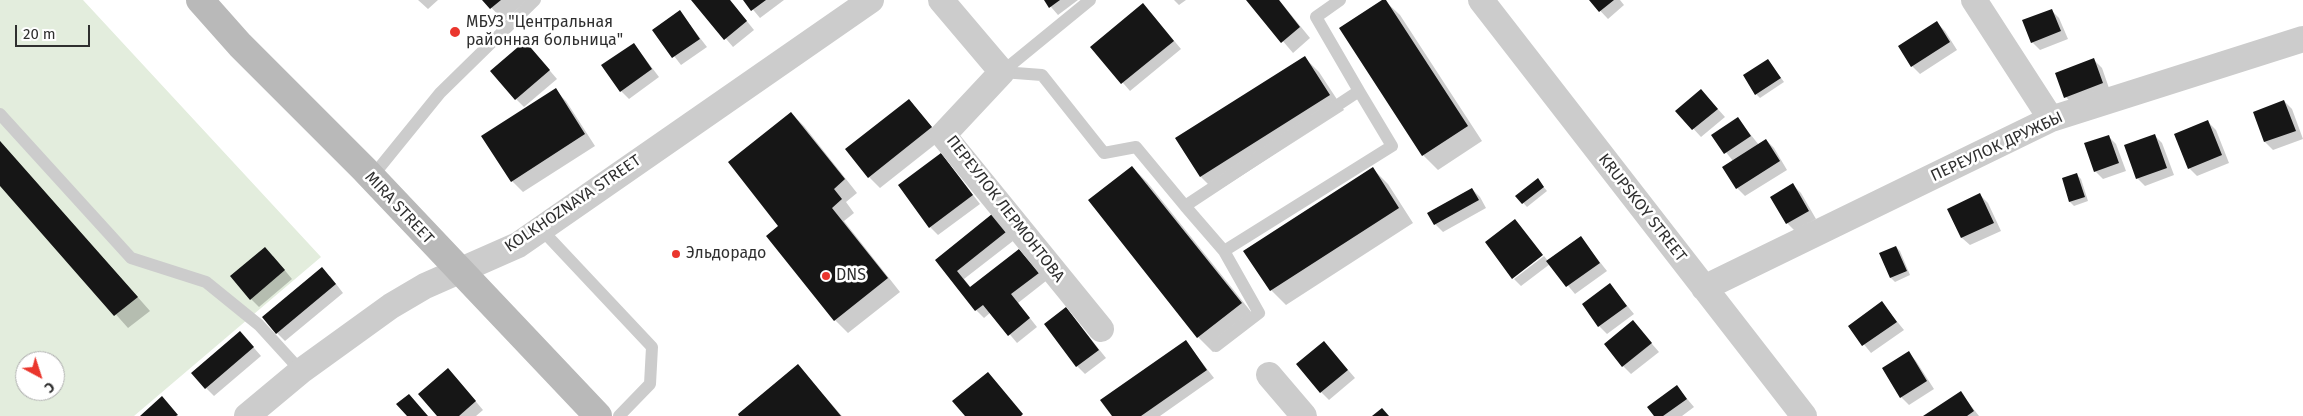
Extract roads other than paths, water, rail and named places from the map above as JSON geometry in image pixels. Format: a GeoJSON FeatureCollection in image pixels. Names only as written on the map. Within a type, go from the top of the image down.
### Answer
{"type":"FeatureCollection","features":[{"type":"Feature","properties":{"kind":"main road","name":"MIRA STREET"},"geometry":{"type":"LineString","coordinates":[[200,0],[240,45],[371,178],[598,416]]}},
{"type":"Feature","properties":{"kind":"street","name":"KOLKHOZNAYA STREET"},"geometry":{"type":"LineString","coordinates":[[247,416],[301,371],[390,306],[426,286],[518,245],[870,0]]}},
{"type":"Feature","properties":{"kind":"street"},"geometry":{"type":"LineString","coordinates":[[941,0],[1002,72]]}},
{"type":"Feature","properties":{"kind":"street","name":"KRUPSKOY STREET"},"geometry":{"type":"LineString","coordinates":[[1481,0],[1804,416]]}},
{"type":"Feature","properties":{"kind":"street"},"geometry":{"type":"LineString","coordinates":[[1974,0],[2051,119]]}},
{"type":"Feature","properties":{"kind":"street","name":"ПЕРЕУЛОК ДРУЖБЫ"},"geometry":{"type":"LineString","coordinates":[[1704,288],[2051,119],[2303,39]]}},
{"type":"Feature","properties":{"kind":"street","name":"ПЕРЕУЛОК ЛЕРМОНТОВА"},"geometry":{"type":"LineString","coordinates":[[1002,72],[943,135],[1101,329]]}},
{"type":"Feature","properties":{"kind":"street"},"geometry":{"type":"LineString","coordinates":[[1269,375],[1304,416]]}},
{"type":"Feature","properties":{"kind":"lane"},"geometry":{"type":"LineString","coordinates":[[371,178],[440,93],[535,0]]}},
{"type":"Feature","properties":{"kind":"lane"},"geometry":{"type":"LineString","coordinates":[[1002,72],[1090,0]]}},
{"type":"Feature","properties":{"kind":"lane"},"geometry":{"type":"LineString","coordinates":[[1224,251],[1392,146],[1316,17],[1340,0]]}},
{"type":"Feature","properties":{"kind":"lane"},"geometry":{"type":"LineString","coordinates":[[1002,72],[1042,75],[1104,153],[1136,147],[1224,251],[1259,314],[1216,346]]}},
{"type":"Feature","properties":{"kind":"lane"},"geometry":{"type":"LineString","coordinates":[[1185,206],[1359,91]]}},
{"type":"Feature","properties":{"kind":"lane"},"geometry":{"type":"LineString","coordinates":[[0,114],[131,258],[206,282],[259,325],[301,371]]}},
{"type":"Feature","properties":{"kind":"lane"},"geometry":{"type":"LineString","coordinates":[[541,229],[652,347],[650,384],[619,416]]}},
{"type":"Feature","properties":{"kind":"place","name":"МБУЗ \"Центральная районная больница\""},"geometry":{"type":"Point","coordinates":[455,32]}},
{"type":"Feature","properties":{"kind":"place","name":"Эльдорадо"},"geometry":{"type":"Point","coordinates":[676,254]}},
{"type":"Feature","properties":{"kind":"place","name":"DNS"},"geometry":{"type":"Point","coordinates":[826,276]}}]}
